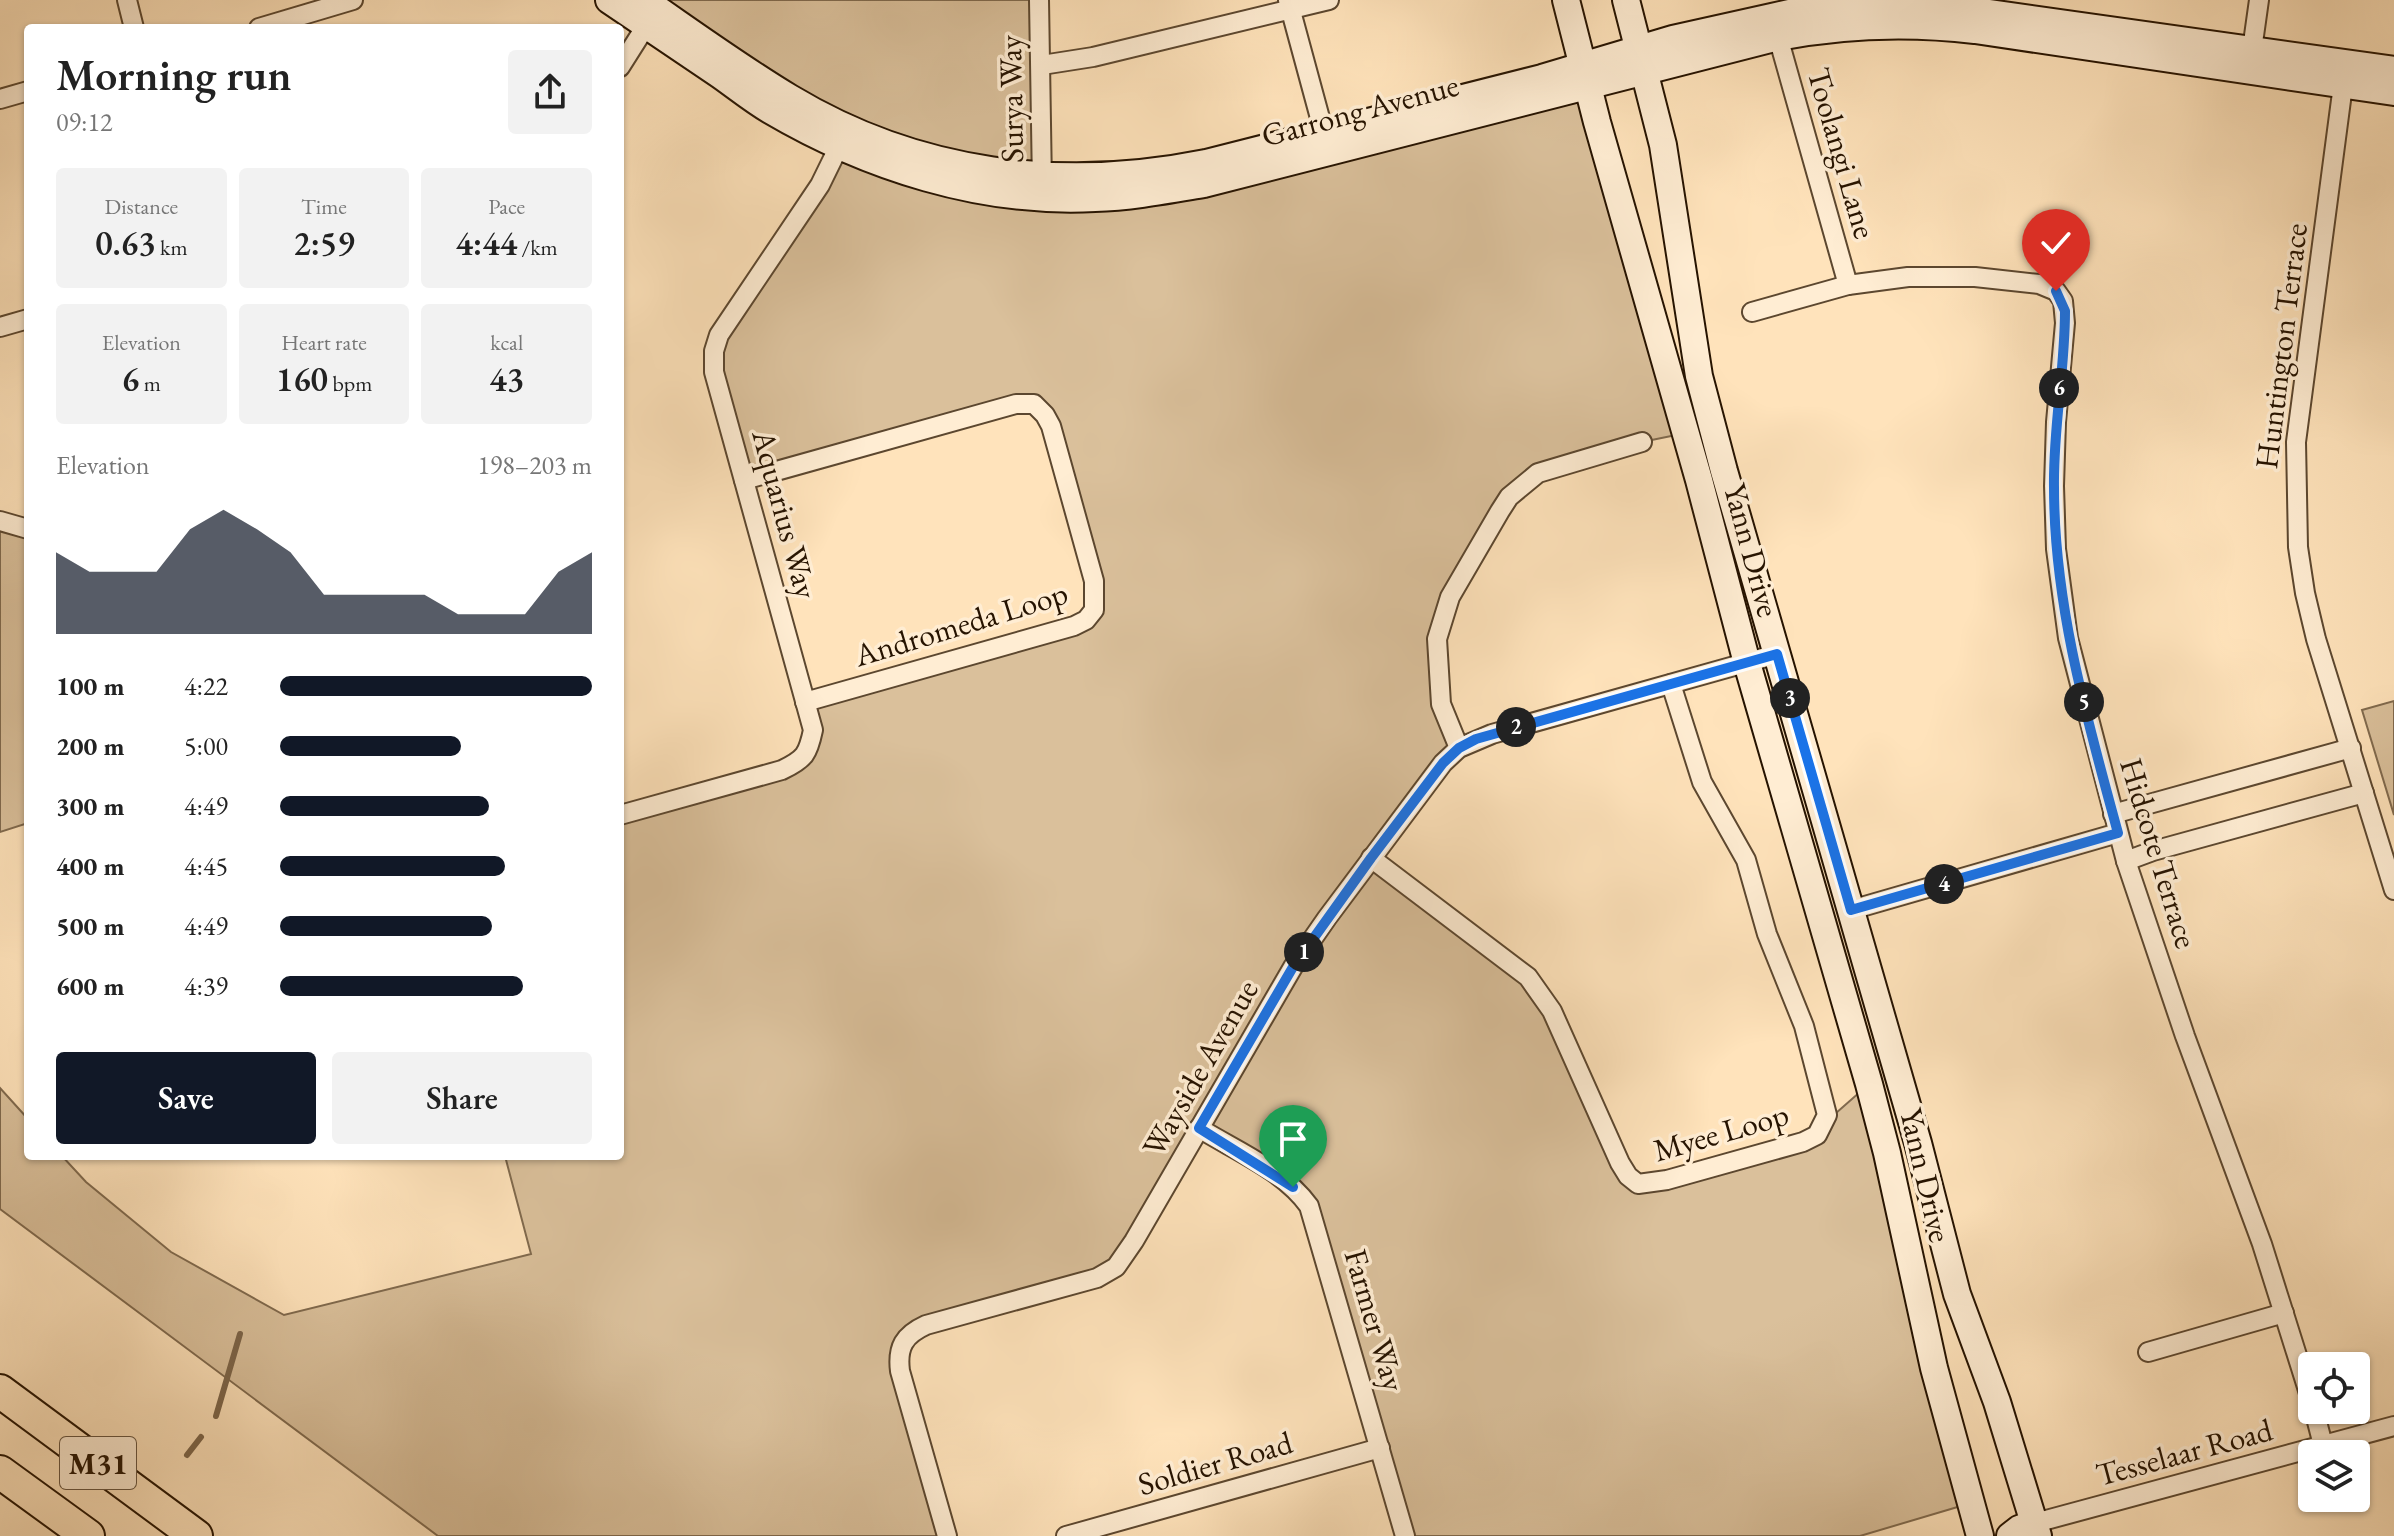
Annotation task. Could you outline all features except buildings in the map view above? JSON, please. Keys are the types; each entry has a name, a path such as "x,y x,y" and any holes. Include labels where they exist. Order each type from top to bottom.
{"highway":[{"name":"M31","path":"0,1391 196,1536"},
{"name":"M31","path":"0,1472 88,1536"}],"street":[{"path":"127,0 133,24"},
{"path":"272,24 353,0"},
{"name":"Garrong Avenue","path":"609,0 649,11 792,100 844,137 1042,187 1086,178 1166,171 1327,143 1641,62 1673,39 1807,9 1867,3 1925,4 2250,60"},
{"name":"Surya Way","path":"1039,0 1042,187"},
{"path":"1042,65 1093,57 1290,5 1329,0"},
{"name":"Yann Drive","path":"1566,0 1747,663 1869,1084 1934,1368 1980,1536"},
{"name":"Yann Drive","path":"1626,0 1665,158 1699,376 1918,1143 1957,1294 1997,1402 2037,1530"},
{"path":"2259,0 2250,60 2345,74 2394,92"},
{"path":"1290,5 1327,143"},
{"path":"624,59 649,11"},
{"name":"Garrong Avenue","path":"1773,18 1854,25 1931,25 2167,59 2250,60"},
{"name":"Toolangi Lane","path":"1773,18 1848,285"},
{"path":"2345,74 2394,70"},
{"name":"Huntington Terrace","path":"2345,74 2300,398 2295,492 2298,547 2316,639 2392,877"},
{"path":"0,99 24,92"},
{"name":"Aquarius Way","path":"624,814 782,770 799,762 809,750 813,730 714,372 714,351 719,335 820,185 844,137"},
{"name":"Hidcote Terrace","path":"1848,285 1908,277 1975,277 2049,286 2063,301 2065,323 2054,486 2056,549 2068,638 2126,861 2185,1036 2240,1182 2298,1358"},
{"path":"1752,312 1848,285"},
{"path":"0,327 24,320"},
{"name":"Andromeda Loop","path":"744,480 1016,404 1034,404 1051,426 1071,496 1096,596 1094,610 1086,620 805,702"},
{"path":"1459,748 1441,704 1437,639 1450,597 1500,511 1509,497 1538,473 1642,442"},
{"path":"0,521 24,528"},
{"name":"Wayside Avenue","path":"947,1536 900,1371 898,1358 905,1337 926,1325 1110,1272 1123,1259 1293,967 1443,763 1459,748 1492,734 1777,654"},
{"name":"Myee Loop","path":"1371,858 1521,972 1539,990 1552,1011 1620,1163 1638,1184 1667,1180 1803,1142 1817,1135 1827,1115 1804,1026 1767,934 1746,860 1695,766 1671,684"},
{"path":"2113,814 2351,748"},
{"path":"2126,861 2364,793"},
{"path":"1851,910 2118,833"},
{"name":"Farmer Way","path":"1199,1128 1278,1176 1293,1187 1309,1206 1405,1536"},
{"path":"2148,1352 2284,1313"},
{"name":"Tesselaar Road","path":"2342,1440 2394,1426"},
{"name":"Soldier Road","path":"1066,1536 1380,1448"},
{"name":"Tesselaar Road","path":"2037,1530 2298,1452"},
{"path":"2010,1536 2019,1529 2037,1530"}],"shaded area":[{"path":"644,0 1039,0 1043,176 888,144"},
{"path":"1589,86 1686,433 1642,442 1523,484 1437,639 1459,748 1371,858 1528,977 1638,1184 1803,1142 1869,1084 1971,1503 1860,1536 1405,1536 1309,1206 1199,1128 1116,1267 926,1325 900,1347 947,1536 438,1536 0,1209 0,1088 24,1115 24,1160 66,1160 86,1182 171,1252 284,1315 531,1254 506,1160 624,1160 624,814 782,770 809,750 805,702 1094,610 1051,426 1034,404 744,480 714,351 839,146 974,189"},
{"path":"0,521 24,528 24,824 0,832"},
{"path":"2394,701 2394,815 2362,710"}],"waterway":[{"path":"216,1416 240,1334"},
{"path":"187,1455 201,1437"}],"route":[{"path":"1293,1187 1199,1128 1293,967 1327,918 1443,763 1459,748 1476,739 1777,654 1851,910 2118,833 2068,638 2061,593 2054,486 2065,311 2056,291"}]}
